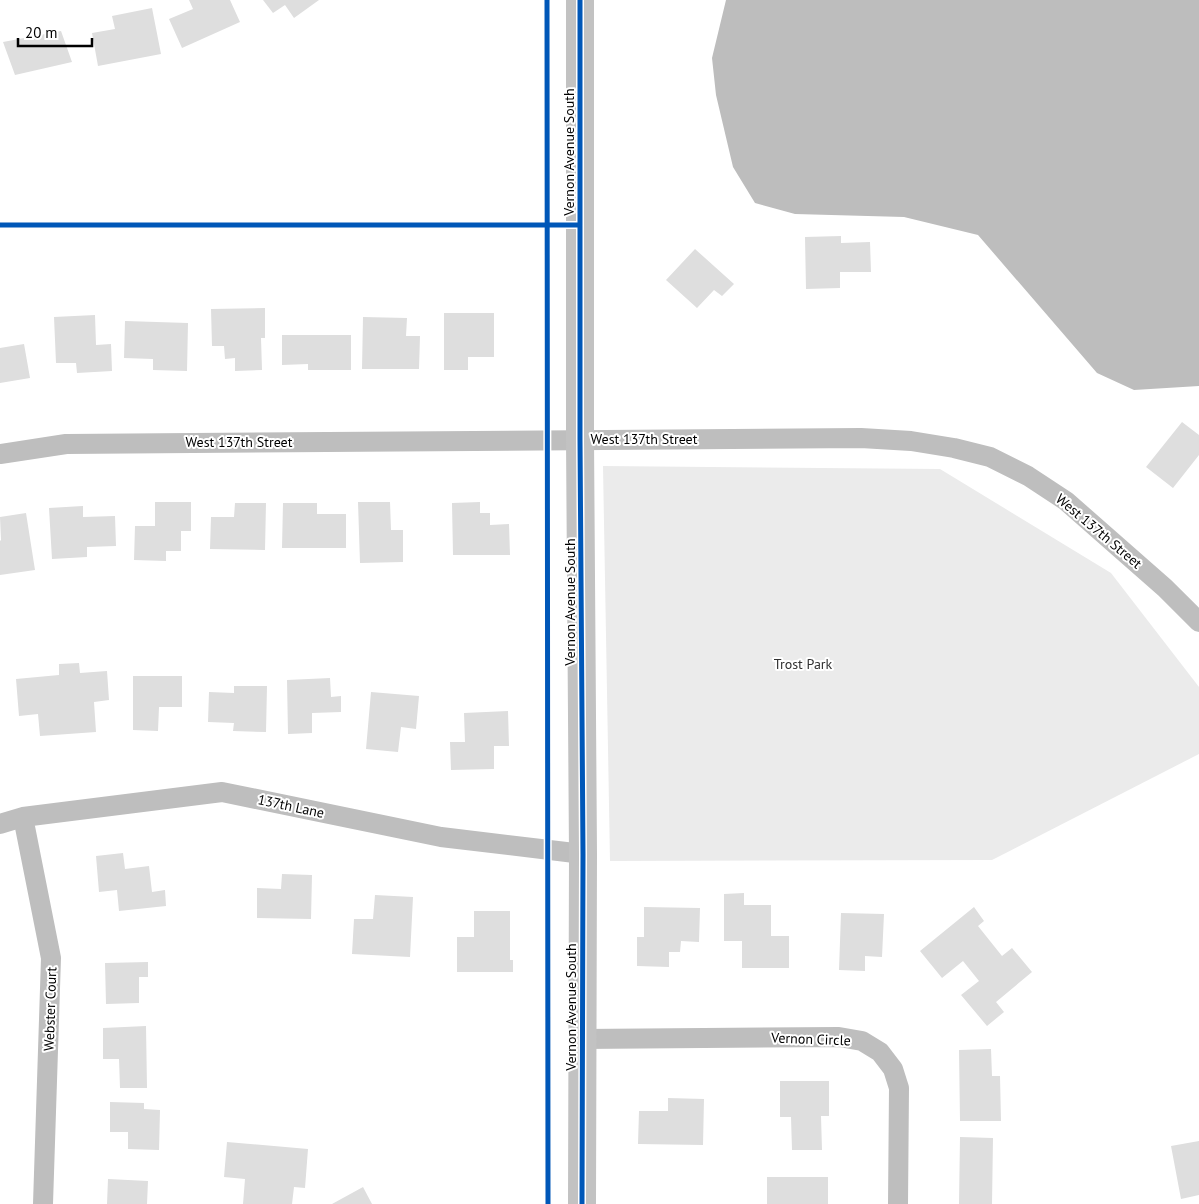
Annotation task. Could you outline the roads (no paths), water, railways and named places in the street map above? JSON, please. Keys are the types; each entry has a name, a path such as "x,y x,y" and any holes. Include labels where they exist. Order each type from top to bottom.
{"street":[{"name":"Vernon Avenue South","path":"580,0 580,440 583,854 582,1204"},
{"name":"West 137th Street","path":"0,454 66,444 861,438 911,441 954,448 990,457 1028,476 1066,501 1165,588 1199,622"},
{"name":"137th Lane","path":"0,824 23,817 222,792 441,837 583,854"},
{"name":"Webster Court","path":"23,817 51,958 43,1204"},
{"name":"Vernon Circle","path":"582,1039 839,1036 862,1041 880,1052 893,1069 899,1088 898,1204"}],"park label":[{"name":"Trost Park","path":"803,664"}]}
